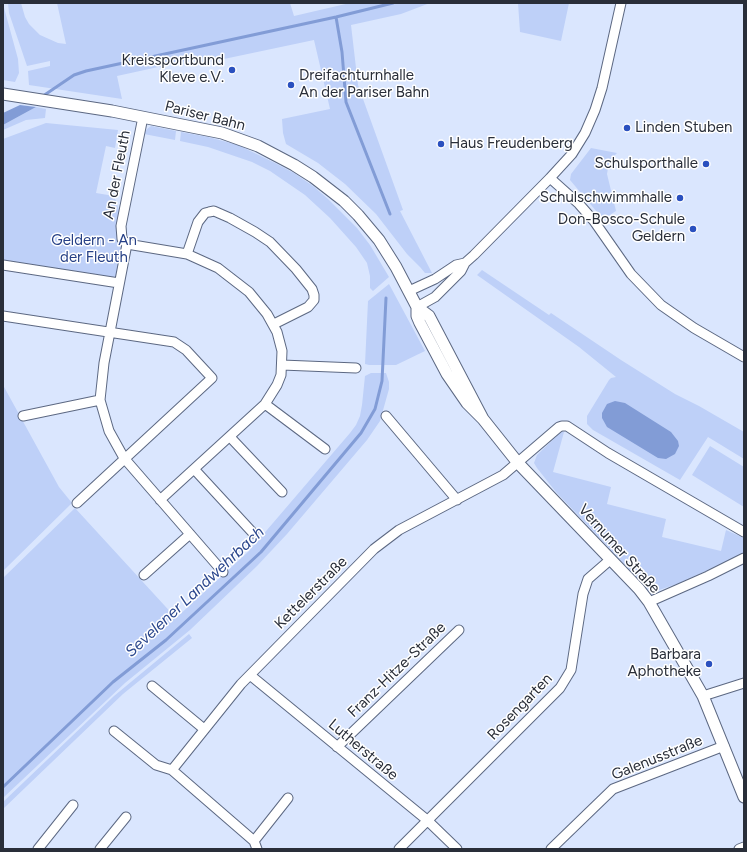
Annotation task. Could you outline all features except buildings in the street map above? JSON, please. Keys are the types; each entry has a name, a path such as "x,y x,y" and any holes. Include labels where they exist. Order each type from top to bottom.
{"street":[{"path":"417,307 435,297 461,271 465,263 491,240 566,161 578,145 593,116 602,88 621,3"},
{"name":"Pariser Bahn","path":"3,94 143,117 222,133 241,139 275,154 313,176 344,201 369,227 386,251 409,291"},
{"name":"An der Fleuth","path":"127,244 122,239 121,226 143,117"},
{"path":"550,178 575,200 594,221 631,274 661,305 694,328 744,357"},
{"path":"187,254 198,222 205,213 214,211 230,218 270,242 296,268 314,295 314,300 308,307 274,324"},
{"path":"160,500 265,404 277,385 281,375 282,365 280,341 274,324 258,302 238,283 218,268 187,254 127,244 104,363 100,400 109,431 124,458 160,500 224,572"},
{"path":"409,291 435,279 456,266 465,263"},
{"path":"3,266 119,283"},
{"name":"Vernumer Straße","path":"409,291 417,307 417,316 420,323 447,374 467,403 483,418 518,463 639,589 649,602 703,696 744,797"},
{"path":"3,316 110,331 174,342 186,350 212,378 77,503"},
{"path":"282,365 356,368"},
{"path":"23,416 100,400"},
{"path":"265,404 325,449"},
{"path":"386,416 457,500"},
{"path":"518,463 558,427 567,426 608,453 744,532"},
{"path":"230,437 282,492"},
{"name":"Kettelerstraße","path":"172,770 204,729 250,675 374,549 399,530 503,476 518,463"},
{"path":"194,469 253,532"},
{"path":"144,575 190,534"},
{"path":"649,602 708,576 744,558"},
{"name":"Rosengarten","path":"399,849 560,688 571,670 583,594 588,579 611,560"},
{"name":"Franz-Hitze-Straße","path":"337,748 459,630"},
{"name":"Lutherstraße","path":"250,675 337,748 427,820 457,849"},
{"path":"703,696 744,683"},
{"path":"152,686 204,729"},
{"path":"114,731 156,765 172,770 255,845 288,798"},
{"name":"Galenusstraße","path":"551,849 613,789 724,746"},
{"path":"38,849 73,805"},
{"path":"100,849 126,817"},
{"path":"739,849 744,847"}],"green space":[{"path":"8,3 21,3 25,17 29,24 40,35 58,43 66,44 57,3 290,3 294,16 350,3 430,3 401,14 351,25 358,85 403,210 400,211 432,273 425,273 407,254 376,214 345,184 318,163 286,144 283,133 282,119 330,109 314,40 205,63 204,57 117,76 122,99 29,85 28,71 50,66 50,61 27,66 9,13"},
{"path":"518,3 569,3 561,41 520,32"},
{"path":"3,4 18,59 19,73 15,82 3,80"},
{"path":"36,107 46,109 45,118 26,120 3,130 3,125"},
{"name":"Geldern - An der Fleuth","path":"46,123 118,130 115,148 106,146 96,193 114,196 119,210 124,211 121,226 127,244 119,283 3,262 3,139"},
{"path":"151,126 176,131 175,140 144,134"},
{"path":"181,132 238,145 294,173 313,186 357,228 370,245 389,277 373,291 370,288 370,276 367,263 356,247 330,218 305,195 270,171 252,162 208,147 180,141"},
{"path":"591,148 617,153 611,159 607,174 616,211 605,218 602,218 570,180 571,174"},
{"path":"482,270 549,315 551,313 675,394 744,432 744,459 708,437 680,480 593,430 587,424 587,416 609,380 616,377 579,347 477,275"},
{"path":"389,284 425,351 396,365 365,364 368,301"},
{"path":"371,373 386,373 389,382 389,389 380,421 367,440 287,534 257,566 190,630 125,683 3,798 3,578 75,508 176,618 249,551 350,433 360,416 365,376"},
{"path":"3,385 59,487 72,503 3,571"},
{"path":"561,432 564,432 553,472 611,487 607,504 666,519 662,537 721,551 726,530 744,538 744,553 680,583 659,590 647,588 556,492 534,463 537,455"},
{"path":"710,446 744,467 744,507 692,475"},
{"path":"189,634 192,638 123,694 3,809 3,802 114,696"}],"shaded area":[{"path":"20,105 36,107 3,125 3,113"},
{"path":"615,401 625,403 671,432 678,441 679,446 675,454 666,459 658,458 607,427 602,418 602,413 607,404"}],"waterway":[{"path":"43,96 74,75 86,71 336,17 393,3"},
{"name":"Sevelener Landwehrbach","path":"336,17 342,52 346,102 390,214"},
{"name":"Sevelener Landwehrbach","path":"3,787 113,682 166,640 261,552 361,433 375,409 382,381 386,298"}],"place":[{"name":"Kreissportbund Kleve e.V.","path":"232,70"},
{"name":"Dreifachturnhalle An der Pariser Bahn","path":"291,85"},
{"name":"Linden Stuben","path":"627,128"},
{"name":"Haus Freudenberg","path":"441,144"},
{"name":"Schulsporthalle","path":"706,164"},
{"name":"Schulschwimmhalle","path":"680,198"},
{"name":"Don-Bosco-Schule Geldern","path":"693,229"},
{"name":"Barbara Aphotheke","path":"709,664"}]}
